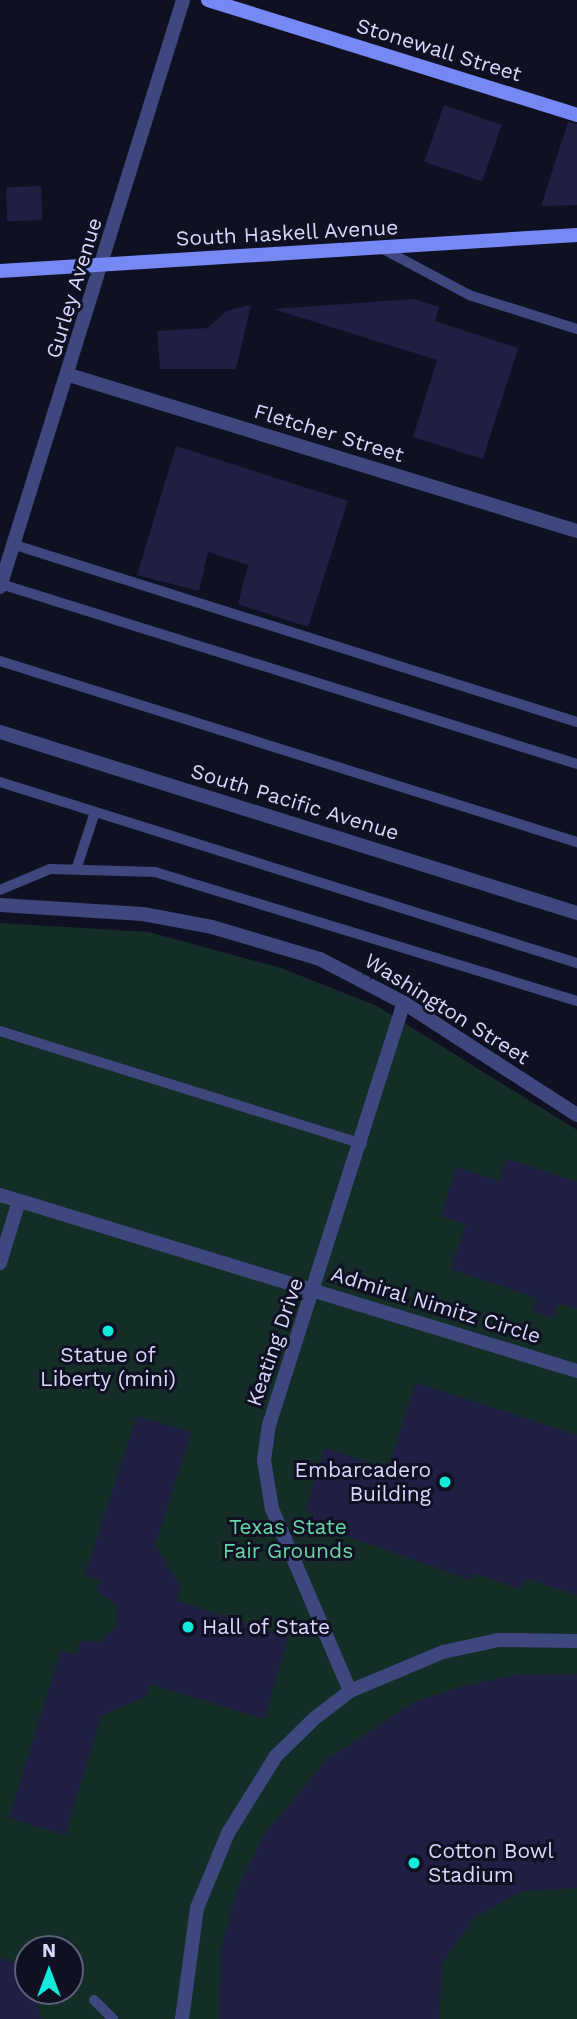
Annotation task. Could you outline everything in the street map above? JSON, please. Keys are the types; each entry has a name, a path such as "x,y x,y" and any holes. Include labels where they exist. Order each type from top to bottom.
{"main road":[{"name":"Stonewall Street","path":"208,0 577,115"},
{"name":"South Haskell Avenue","path":"0,271 577,235"}],"street":[{"name":"Gurley Avenue","path":"0,585 69,375 183,0"},
{"name":"Fletcher Street","path":"69,375 577,531"},
{"name":"South Pacific Avenue","path":"0,732 577,913"},
{"name":"Washington Street","path":"0,905 143,914 212,927 320,959 404,1003 577,1115"},
{"name":"Keating Drive","path":"350,1691 272,1509 265,1471 269,1425 362,1144 404,1003"},
{"name":"Admiral Nimitz Circle","path":"0,1195 577,1371"},
{"path":"0,1262 19,1201"},
{"path":"182,2019 197,1908 228,1833 276,1756 350,1691 443,1652 498,1640 577,1641"}],"lane":[{"path":"383,249 469,295 577,329"},
{"path":"12,544 577,722"},
{"path":"0,585 577,764"},
{"path":"0,661 577,842"},
{"path":"0,782 577,962"},
{"path":"77,867 94,812"},
{"path":"0,890 29,875 77,867 155,872 201,882 577,1001"},
{"path":"0,1031 362,1144"},
{"path":"94,2000 113,2019"}],"green space":[{"name":"Texas State Fair Grounds","path":"0,923 149,932 281,968 377,1006 577,1130 577,2019 0,2019"}],"building":[{"path":"444,105 502,125 482,182 424,162"},
{"path":"568,122 577,124 577,205 541,206"},
{"path":"41,186 42,220 7,221 6,187"},
{"path":"414,299 439,307 435,321 518,348 483,459 413,437 437,360 273,309"},
{"path":"251,305 236,369 160,369 157,331 208,328 226,311"},
{"path":"176,446 348,501 308,627 238,604 248,565 208,552 199,591 137,575"},
{"path":"507,1159 577,1182 577,1309 558,1303 553,1318 533,1311 537,1298 451,1269 466,1224 441,1216 456,1167 499,1181"},
{"name":"Embarcadero Building","path":"416,1383 577,1435 577,1595 525,1578 521,1589 473,1573 471,1580 310,1523 313,1514 305,1511 325,1448 388,1469"},
{"name":"Hall of State","path":"137,1416 191,1432 155,1545 180,1586 177,1601 288,1637 264,1719 150,1684 146,1696 101,1716 65,1835 9,1818 61,1651 76,1655 80,1641 100,1642 117,1627 116,1604 97,1591 100,1580 85,1575"},
{"name":"Cotton Bowl Stadium","path":"577,1674 577,1888 522,1891 475,1917 442,1963 439,2019 219,2019 221,1951 237,1890 264,1835 327,1760 413,1703 460,1687 514,1675"},
{"path":"0,1958 14,1962 14,2005 37,2005 41,2019 0,2019"}],"place":[{"name":"Statue of Liberty (mini)","path":"108,1331"},
{"name":"Embarcadero Building","path":"445,1482"},
{"name":"Hall of State","path":"188,1627"},
{"name":"Cotton Bowl Stadium","path":"414,1863"}]}
